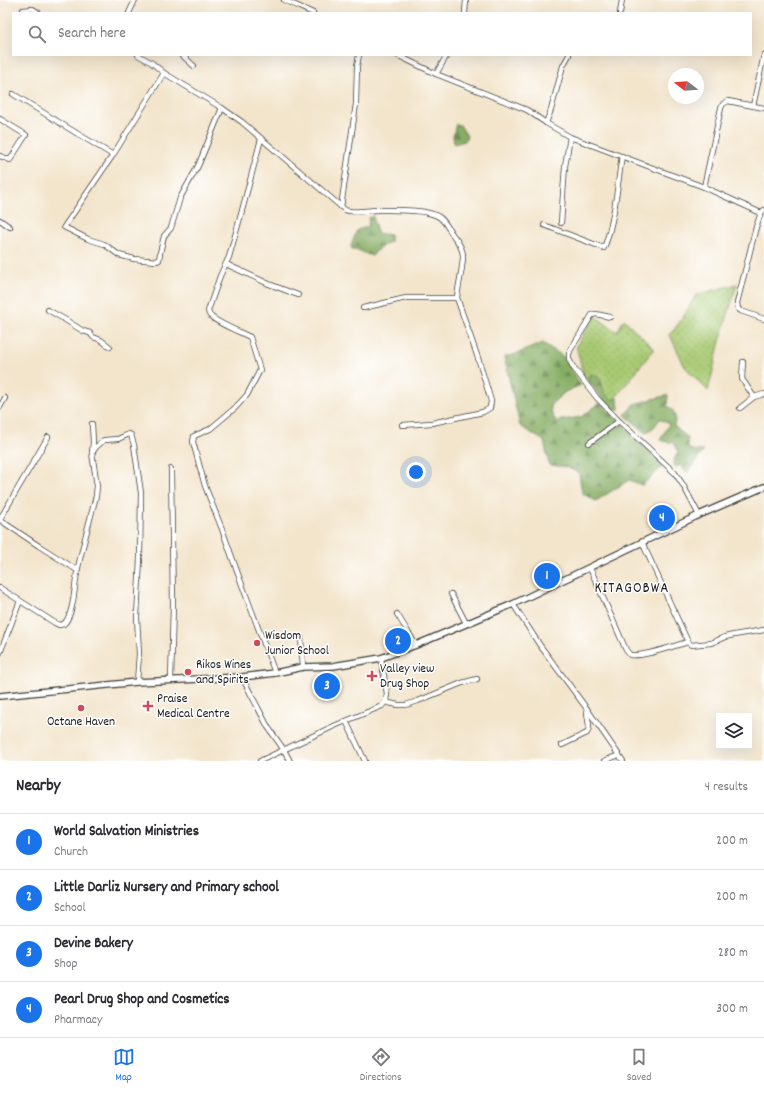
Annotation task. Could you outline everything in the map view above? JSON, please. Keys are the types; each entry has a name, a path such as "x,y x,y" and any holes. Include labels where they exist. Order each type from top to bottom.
{"street":[{"path":"128,0 134,1 131,12"},
{"path":"284,0 311,12"},
{"path":"465,12 466,0"},
{"path":"620,12 622,0"},
{"path":"23,10 33,10 36,12"},
{"path":"753,106 764,55"},
{"path":"140,56 242,122 341,207 348,211 382,210 431,213 439,217 444,222 458,241 463,254 457,298 479,361 491,401 490,408 483,412 432,423 402,425"},
{"path":"183,56 194,66"},
{"path":"341,207 356,104 357,66 359,56"},
{"path":"399,56 436,74 527,110 570,137 704,187 763,211 756,227 737,303 738,309 741,311 764,319"},
{"path":"436,74 446,56"},
{"path":"546,123 552,110 563,66 568,56"},
{"path":"164,73 113,154 64,227 88,239 104,244 119,255 134,259 159,260 164,236 171,228 180,198 198,166 222,108"},
{"path":"13,94 113,154"},
{"path":"704,187 723,104 728,101 764,108"},
{"path":"0,119 26,135 10,160 0,156"},
{"path":"561,223 565,166 570,137"},
{"path":"262,139 229,257 208,308 208,312 212,318 250,337 260,370 247,395 241,402 210,429 194,436 193,442 205,486 274,673"},
{"path":"544,226 604,248 612,218 622,156"},
{"path":"0,220 10,227"},
{"path":"226,264 269,284 298,295"},
{"path":"363,308 406,298 457,298"},
{"path":"48,310 83,331 90,333 93,337 101,340 110,347"},
{"path":"610,317 596,314 592,315 571,349 569,359 573,367 619,421 675,473 683,484 699,515"},
{"path":"743,362 742,379 754,397"},
{"path":"740,408 754,397 764,394"},
{"path":"0,407 5,398"},
{"path":"589,443 619,421"},
{"path":"0,588 55,623 64,624 68,619 77,570 98,486 92,453 92,424"},
{"path":"92,453 104,440 118,439 129,434 131,435 134,445 141,493 137,616 139,654 137,682"},
{"path":"48,438 0,520 77,570"},
{"path":"171,468 173,604 171,681"},
{"path":"0,696 137,682 242,677 303,668 333,666 381,658 416,645 513,604 699,515 764,487"},
{"path":"642,542 691,646 711,643 734,635 764,630"},
{"path":"590,568 626,650 630,655 638,655 688,642"},
{"path":"451,594 466,623"},
{"path":"0,653 20,601"},
{"path":"513,604 539,644 623,761"},
{"path":"397,614 416,645"},
{"path":"301,638 303,668"},
{"path":"260,761 382,706 387,697 381,658"},
{"path":"242,677 268,727 290,761"},
{"path":"385,702 406,705 462,683 477,679"},
{"path":"562,745 589,732 590,727 587,717 587,709"},
{"path":"346,721 365,761"},
{"path":"604,761 619,755"}],"green space":[{"path":"456,124 460,125 467,136 465,141 454,144 453,136"},
{"path":"373,216 377,233 391,235 390,242 379,248 372,256 352,249 351,246 357,230 368,227 369,218"},
{"path":"737,284 720,341 708,391 685,367 670,335 684,316 696,295"},
{"path":"595,316 617,332 624,319 654,349 609,406 584,376 576,346"},
{"path":"543,343 564,357 581,385 565,392 551,404 551,412 556,421 581,417 600,403 660,460 662,467 642,485 629,480 596,501 582,493 579,473 567,467 549,465 544,441 520,426 504,357"},
{"path":"591,374 597,376 601,381 604,392 612,400 618,398 619,410 611,410 587,378"},
{"path":"668,395 667,406 675,414 674,426 688,438 687,444 690,450 704,451 687,473 680,465 676,467 673,463 678,451 673,442 660,440 669,424 660,419 654,427 646,433 625,415 634,404"}],"place":[{"name":"Pearl Drug Shop and Cosmetics","path":"662,518"},
{"name":"World Salvation Ministries","path":"547,576"},
{"name":"Little Darliz Nursery and Primary school","path":"398,641"},
{"name":"Wisdom Junior School","path":"257,643"},
{"name":"Rikos Wines and Spirits","path":"188,672"},
{"name":"Valley view Drug Shop","path":"372,676"},
{"name":"Devine Bakery","path":"327,686"},
{"name":"Praise Medical Centre","path":"148,706"},
{"name":"Octane Haven","path":"81,708"}],"district":[{"name":"KITAGOBWA","path":"632,589"}]}
